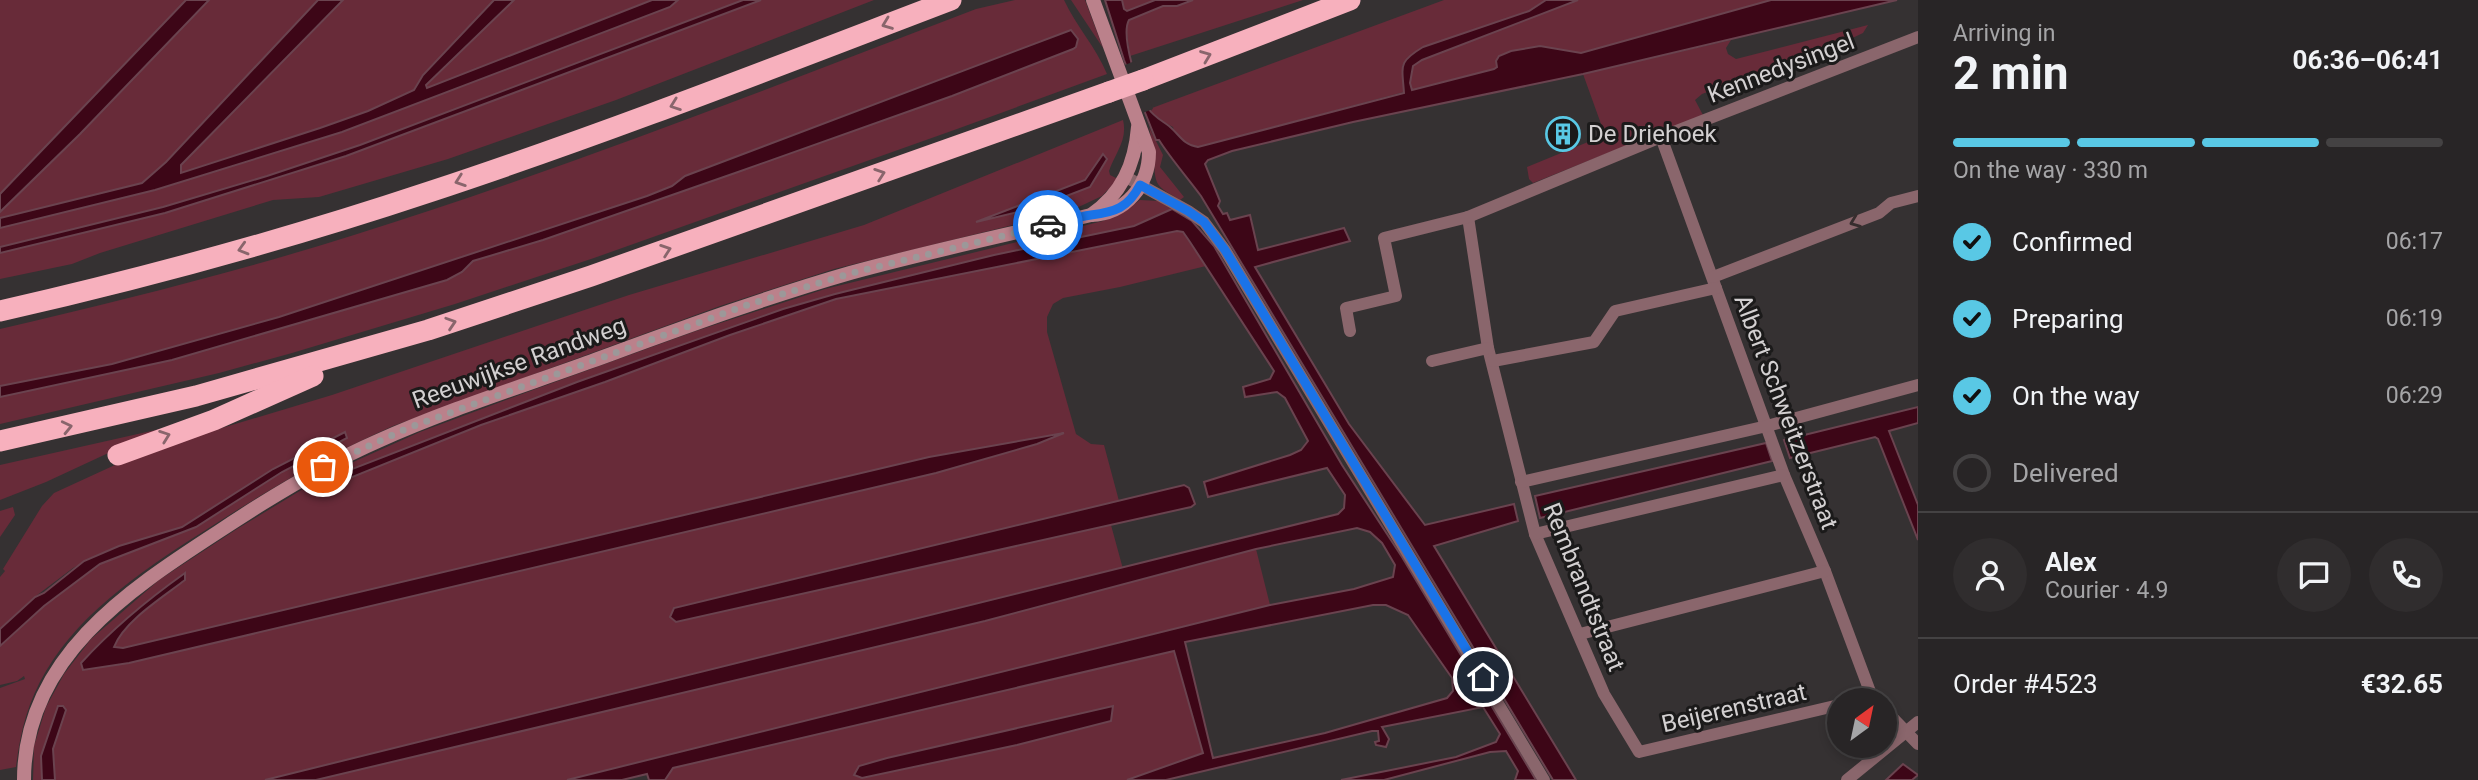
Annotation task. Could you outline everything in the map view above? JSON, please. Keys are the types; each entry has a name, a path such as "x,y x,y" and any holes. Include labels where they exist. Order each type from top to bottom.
{"highway":[{"path":"0,311 206,260 417,196 627,122 951,0"},
{"path":"0,441 196,396 385,344 541,294 1143,80 1350,0"},
{"path":"118,454 214,420 385,344"}],"main road":[{"name":"Reeuwijkse Randweg","path":"24,780 29,734 38,706 50,680 82,637 154,575 274,495 323,467 408,428 776,295 852,273 1117,210 1130,199 1147,171 1148,148 1093,0"},
{"name":"Reeuwijkse Randweg","path":"1091,215 1105,204 1126,177 1135,154 1138,124"}],"street":[{"name":"Kennedysingel","path":"1350,331 1346,308 1396,296 1384,238 1468,217 1661,137 1918,37"},
{"name":"Albert Schweitzerstraat","path":"1661,137 1784,475 1825,571 1864,688"},
{"path":"1126,177 1204,222 1225,250 1544,780"},
{"path":"1432,361 1594,342 1615,311 1715,282 1880,212 1891,204 1918,196"},
{"name":"Rembrandtstraat","path":"1468,217 1490,355 1535,534 1604,694 1639,752"},
{"path":"1521,482 1767,426 1918,385"},
{"path":"1535,534 1784,475"},
{"path":"1580,634 1825,571"},
{"name":"Beijerenstraat","path":"1639,752 1827,708"},
{"path":"1897,721 1918,744"},
{"path":"1847,780 1918,722"}],"shaded area":[{"path":"0,0 186,0 0,194"},
{"path":"186,0 209,0 80,134 0,212 0,194"},
{"path":"209,0 318,0 166,162 142,183 0,218 0,212 80,134"},
{"path":"318,0 343,0 181,165 181,173 368,111 414,90 423,75 494,0 514,0 426,85 427,88 652,0 678,0 670,7 342,132 155,190 0,228 0,218 142,183 166,162"},
{"path":"343,0 494,0 423,75 414,90 368,111 181,173 180,165"},
{"path":"514,0 652,0 427,88 426,85"},
{"path":"678,0 743,0 360,145 267,176 163,207 0,247 0,228 155,190 342,132 670,7"},
{"path":"743,0 761,0 346,156 165,213 0,253 0,247 163,207 360,145"},
{"path":"761,0 874,0 616,100 448,159 319,197 273,200 72,264 0,279 0,253 165,213 346,156"},
{"path":"1015,0 1064,0 1107,74 594,258 455,304 219,373 0,424 0,397 172,360 447,280 462,272 473,261 543,240 952,96 1073,49 1078,39 1071,31 685,176 672,186 647,196 279,317 112,364 0,386 0,329 222,274 433,210 666,127 976,9"},
{"path":"1071,0 1085,0 1103,48"},
{"path":"1105,0 1122,0 1127,11 1155,0 1193,0 1177,6 1163,6 1129,20 1127,38 1136,77 1148,108 1185,142 1198,147 1404,93 1403,65 1415,52 1529,11 1546,0 1578,0 1422,60 1413,66 1410,83 1412,90 1494,69 1499,56 1511,51 1540,46 1581,53 1771,0 1897,0 1583,74 1353,122 1232,151 1208,160 1205,164 1223,214 1227,213 1230,220 1250,215 1258,250 1344,228 1350,241 1255,267 1349,424 1425,525 1514,504 1518,521 1434,546 1576,780 1553,780 1201,196 1159,140 1156,140 1124,60"},
{"path":"1122,0 1155,0 1127,11"},
{"path":"1193,0 1303,0 1130,56 1126,26 1129,20 1163,6 1177,6"},
{"path":"1444,0 1546,0 1529,11 1423,47 1402,66 1404,92 1198,147 1176,137 1173,127 1156,118 1151,112 1152,108"},
{"path":"1578,0 1771,0 1581,53 1540,46 1511,51 1496,69 1412,90 1410,83 1413,65 1422,60"},
{"path":"1868,25 1863,33 1842,43 1702,94 1695,100 1703,115 1533,183 1529,179 1527,167 1605,135 1583,74 1731,40 1726,48 1728,54 1736,59"},
{"path":"1071,30 1078,39 1073,49 952,96 738,172 543,240 473,261 462,272 447,280 172,360 0,397 0,386 112,364 279,317 647,196 672,186 685,176"},
{"path":"1123,120 1124,134 1109,171 1110,175 1118,179 1102,196 1070,211 834,269 720,306 393,426 278,485 143,572 99,607 79,627 61,648 34,694 16,767 0,770 0,688 25,679 24,676 17,681 0,685 0,646 44,606 100,564 196,527 282,472 347,437 317,445 273,469 182,527 97,555 73,568 32,599 0,629 0,577 5,571 3,569 42,506 54,493 162,446 332,395 629,295 864,225"},
{"path":"1149,127 1163,155 1160,167 1184,197 1180,200 1162,188 1157,181"},
{"path":"1103,154 1107,159 1090,187 1035,208 976,222 1085,180"},
{"path":"1140,200 1158,201 1172,209 1134,226 994,255 783,309 577,382 352,469 345,475 350,478 481,425 836,299 1177,231 1183,232 1206,266 1063,298 1053,304 1047,317 1047,332 1076,434 1091,444 1104,445 1119,501 674,608 670,616 677,622 1111,525 1123,569 265,780 55,780 53,749 65,710 41,755 42,780 33,780 34,746 46,707 64,674 91,639 159,580 331,472 420,432 696,331 825,289 1103,221 1125,211","holes":["1060,434 1037,444 936,473 129,663 82,663 185,574 185,580 127,627 114,647 122,648 929,457"]},
{"path":"1172,209 1192,221 1214,246 1342,465 1402,557 1536,780 1515,780 1518,771 1506,751 1490,752 1384,780 1341,780 1456,757 1496,742 1500,734 1483,707 1382,727 1389,739 1386,747 1376,745 1375,742 1379,741 1378,731 1372,731 1166,780 1127,780 1203,753 1174,651 673,768 665,780 649,780 647,774 622,780 567,780 1270,605 1354,589 1393,577 1395,565 1382,543 1370,532 1357,528 1256,549 985,621 316,780 265,780 1338,514 1344,508 1345,495 1327,468 1208,497 1204,482 1290,455 1301,450 1308,441 1285,398 1277,392 1245,397 1243,387 1270,379 1274,371 1190,242 1183,232 1177,231 836,299 481,425 350,478 345,477 352,469 577,382 783,309 994,255 1134,226","holes":["1373,605 1386,605 1408,615 1452,678 1453,691 1447,698 1325,733 1213,758 1185,642"]},
{"path":"1918,407 1918,423 1889,431 1918,505 1918,540 1878,439 1875,437 1790,458 1784,440"},
{"path":"160,429 46,482 0,500 0,465"},
{"path":"345,432 347,438 282,472 196,527 100,564 44,606 0,646 0,629 35,597 44,593 84,561 119,546 182,527 273,469"},
{"path":"1064,433 1037,444 936,473 129,663 83,670 81,663 131,615 185,573 185,580 135,619 114,647 123,648 929,457"},
{"path":"1766,443 1772,461 1540,518 1535,496"},
{"path":"1184,485 1189,488 1195,504 1191,507 676,622 670,617 674,608"},
{"path":"13,507 15,515 0,537 0,511"},
{"path":"1256,549 1270,605 567,780 316,780 985,621"},
{"path":"1174,651 1203,754 1127,780 665,780 673,768","holes":["1112,706 1111,721 1017,745 862,778 859,766"]},
{"path":"58,706 63,706 66,710 53,749 55,780 42,780 41,756"},
{"path":"1113,706 1111,721 1017,745 862,778 854,775 859,766 887,758"},
{"path":"1903,764 1918,775 1912,780 1886,780"}],"pier":[{"path":"1135,61 1153,109 1140,114 1122,66"}],"way so far":[{"path":"323,467 408,428 750,304 852,273 1048,225"}],"place":[{"name":"De Driehoek","path":"1563,134"}],"route":[{"path":"1048,225 1091,215 1109,214 1127,202 1140,185 1204,222 1225,250 1483,677"}]}
